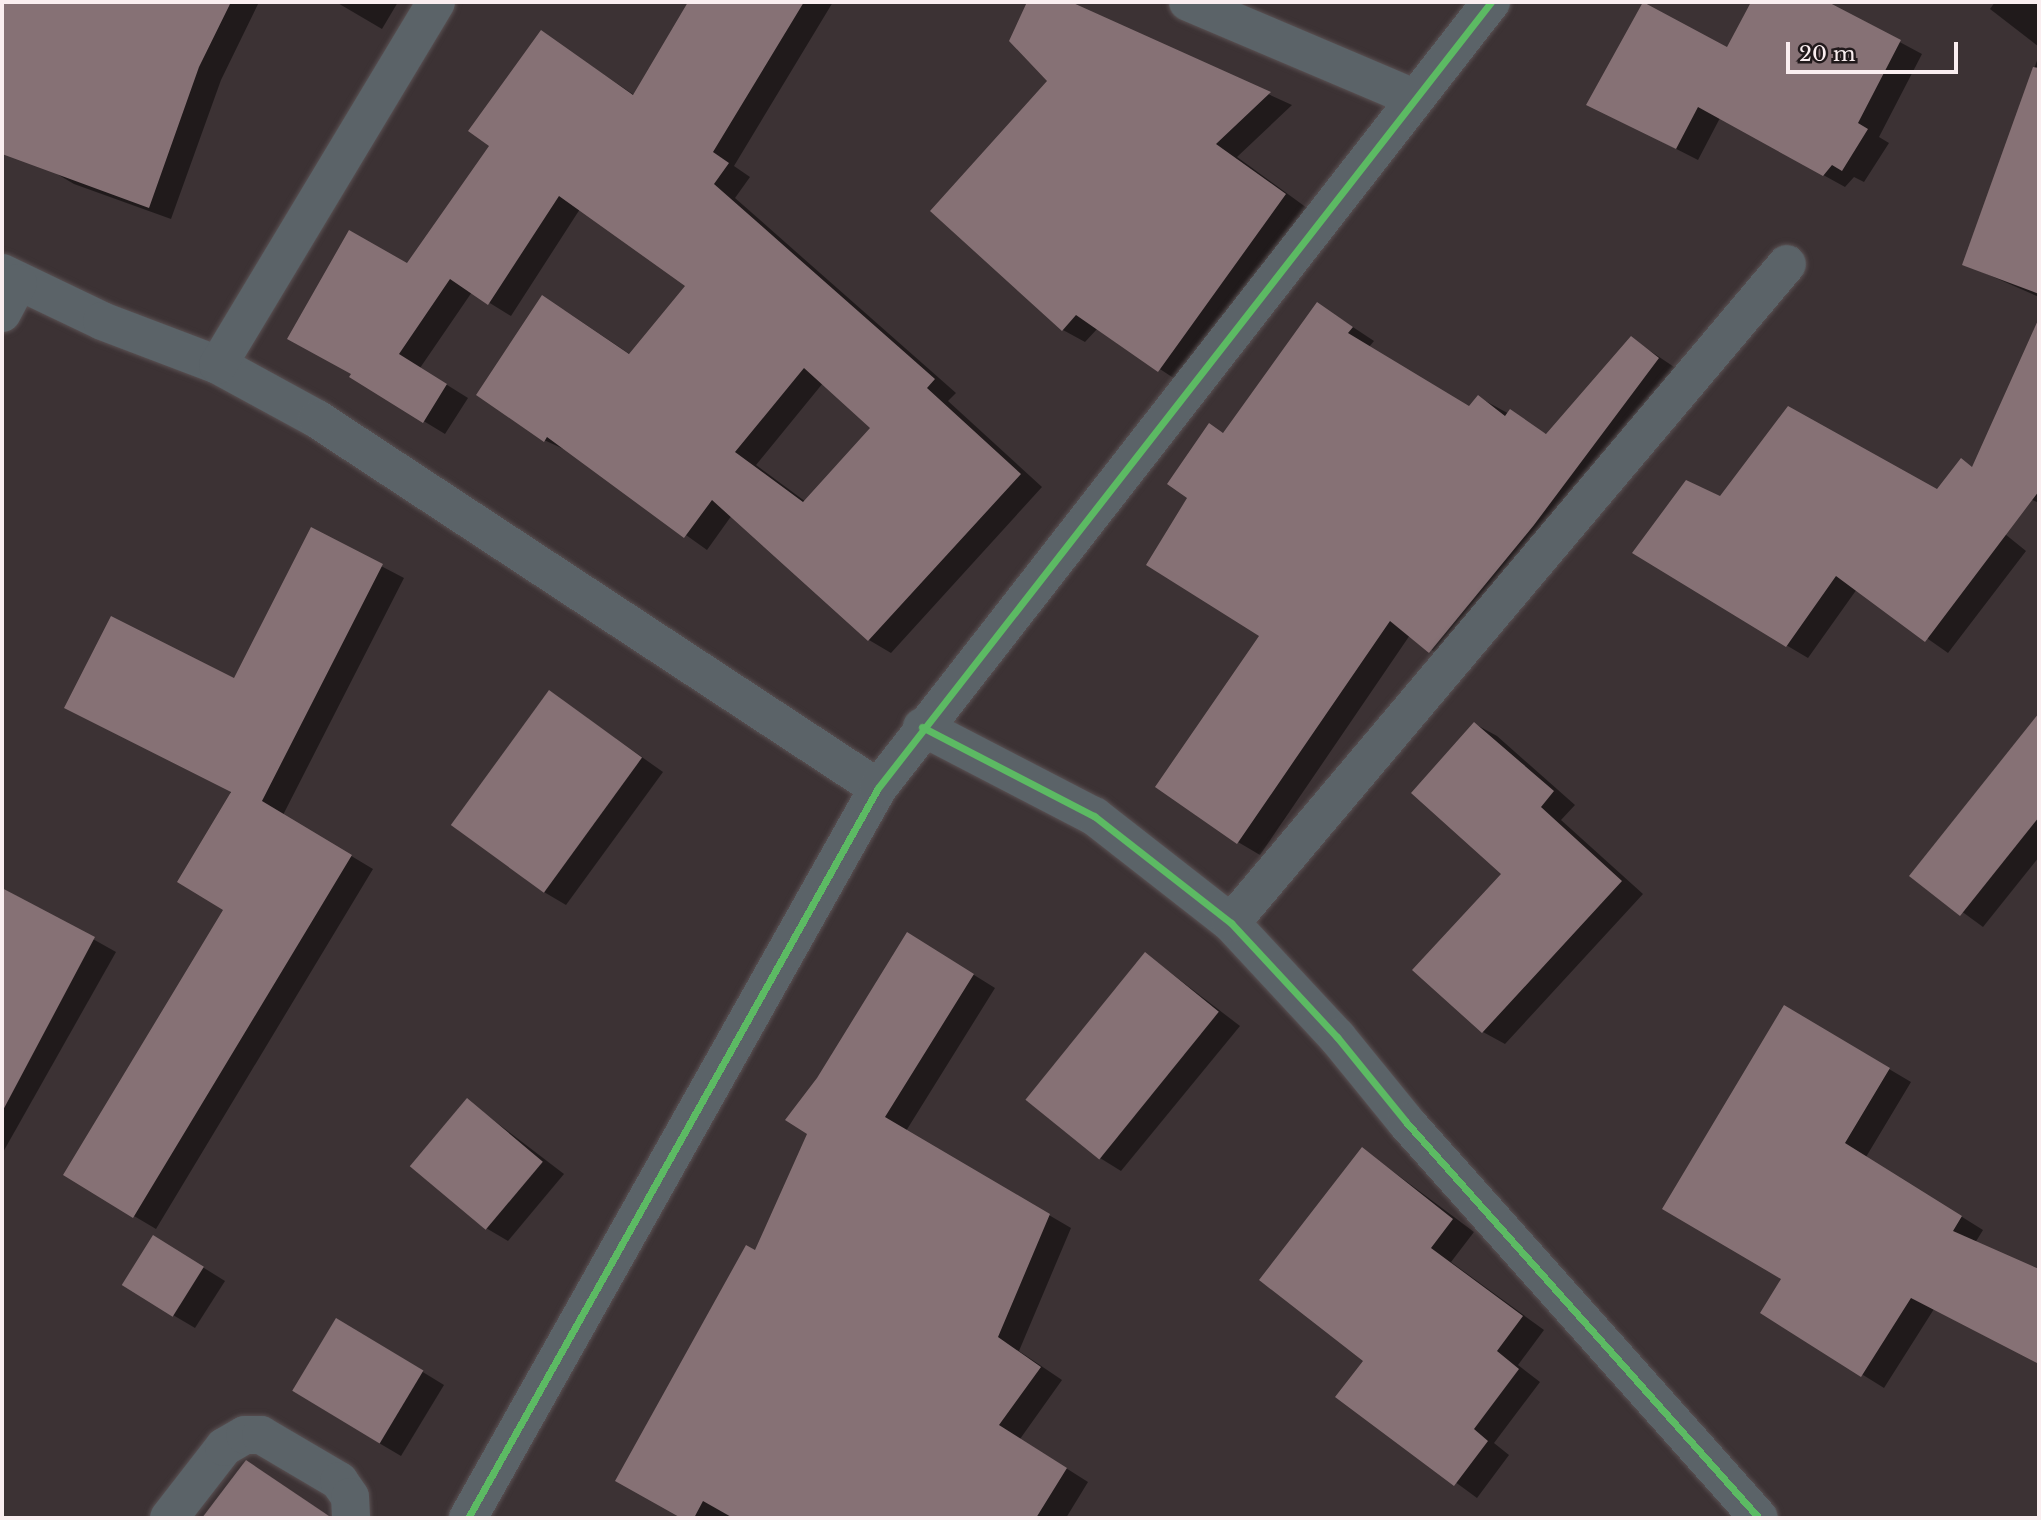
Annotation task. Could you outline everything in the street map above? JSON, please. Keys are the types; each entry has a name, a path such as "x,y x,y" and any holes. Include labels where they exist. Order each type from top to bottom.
{"street":[{"path":"218,365 436,2"},
{"path":"1188,2 1412,97"},
{"path":"468,1518 877,788 1412,97 1491,2"},
{"path":"1231,923 1787,264"},
{"path":"7,290 218,365 317,419 452,504 877,788"},
{"path":"922,727 1094,816 1231,923 1337,1037 1406,1122 1759,1518"},
{"path":"169,1518 224,1447 245,1435 261,1435 340,1481 350,1497 351,1518"}],"building":[{"path":"2,2 231,2 199,67 149,208 2,154"},
{"path":"688,2 804,2 713,152 729,163 714,184 935,379 927,388 1021,474 868,641 712,500 684,538 547,437 544,442 476,395 542,295 629,354 685,286 559,196 488,305 450,279 399,354 447,384 423,423 349,377 351,374 287,339 349,230 407,263 489,146 468,131 541,30 633,95","holes":["804,368 870,428 803,502 735,452"]},
{"path":"1027,2 1071,2 1271,92 1216,144 1286,194 1158,372 1076,315 1062,331 930,211 1047,81 1009,41"},
{"path":"1643,2 1727,47 1751,2 1828,2 1901,40 1858,123 1868,129 1842,171 1832,165 1823,176 1698,107 1676,149 1586,105"},
{"path":"2033,67 2039,68 2039,294 1962,265"},
{"path":"1317,302 1353,327 1348,333 1469,406 1478,395 1505,416 1510,409 1546,434 1631,336 1659,358 1534,525 1429,653 1390,621 1237,844 1155,787 1259,636 1146,565 1187,498 1167,484 1209,423 1223,433"},
{"path":"2039,318 2039,491 1925,642 1836,576 1786,647 1632,553 1686,480 1720,496 1788,406 1937,489 1961,458 1972,467"},
{"path":"311,527 383,564 262,801 352,855 133,1218 63,1175 223,910 177,882 231,792 64,708 111,616 234,678"},
{"path":"549,690 642,758 544,893 451,825"},
{"path":"2039,713 2039,817 1960,916 1909,876"},
{"path":"1474,722 1554,791 1541,807 1622,881 1482,1033 1412,970 1501,874 1411,793"},
{"path":"2,888 95,937 2,1112"},
{"path":"907,932 974,974 885,1117 1050,1214 998,1337 1041,1367 999,1425 1067,1468 1036,1518 733,1518 703,1501 694,1518 681,1518 615,1481 746,1245 755,1250 807,1134 785,1120 817,1078"},
{"path":"1145,952 1219,1012 1099,1159 1025,1100"},
{"path":"1784,1005 1890,1068 1845,1143 1962,1216 1953,1231 2039,1269 2039,1364 1911,1298 1861,1377 1760,1313 1781,1279 1662,1209"},
{"path":"467,1098 543,1162 486,1230 410,1166"},
{"path":"1362,1147 1453,1219 1431,1248 1523,1316 1497,1351 1519,1369 1474,1429 1488,1441 1454,1486 1335,1397 1363,1361 1259,1280"},
{"path":"153,1235 204,1267 173,1317 122,1285"},
{"path":"336,1318 423,1371 380,1443 292,1391"},
{"path":"246,1460 329,1516 329,1518 202,1518"}],"cycle path":[{"path":"468,1518 878,788 1491,2"},
{"path":"922,727 1094,816 1231,923 1337,1037 1406,1122 1759,1518"}]}
